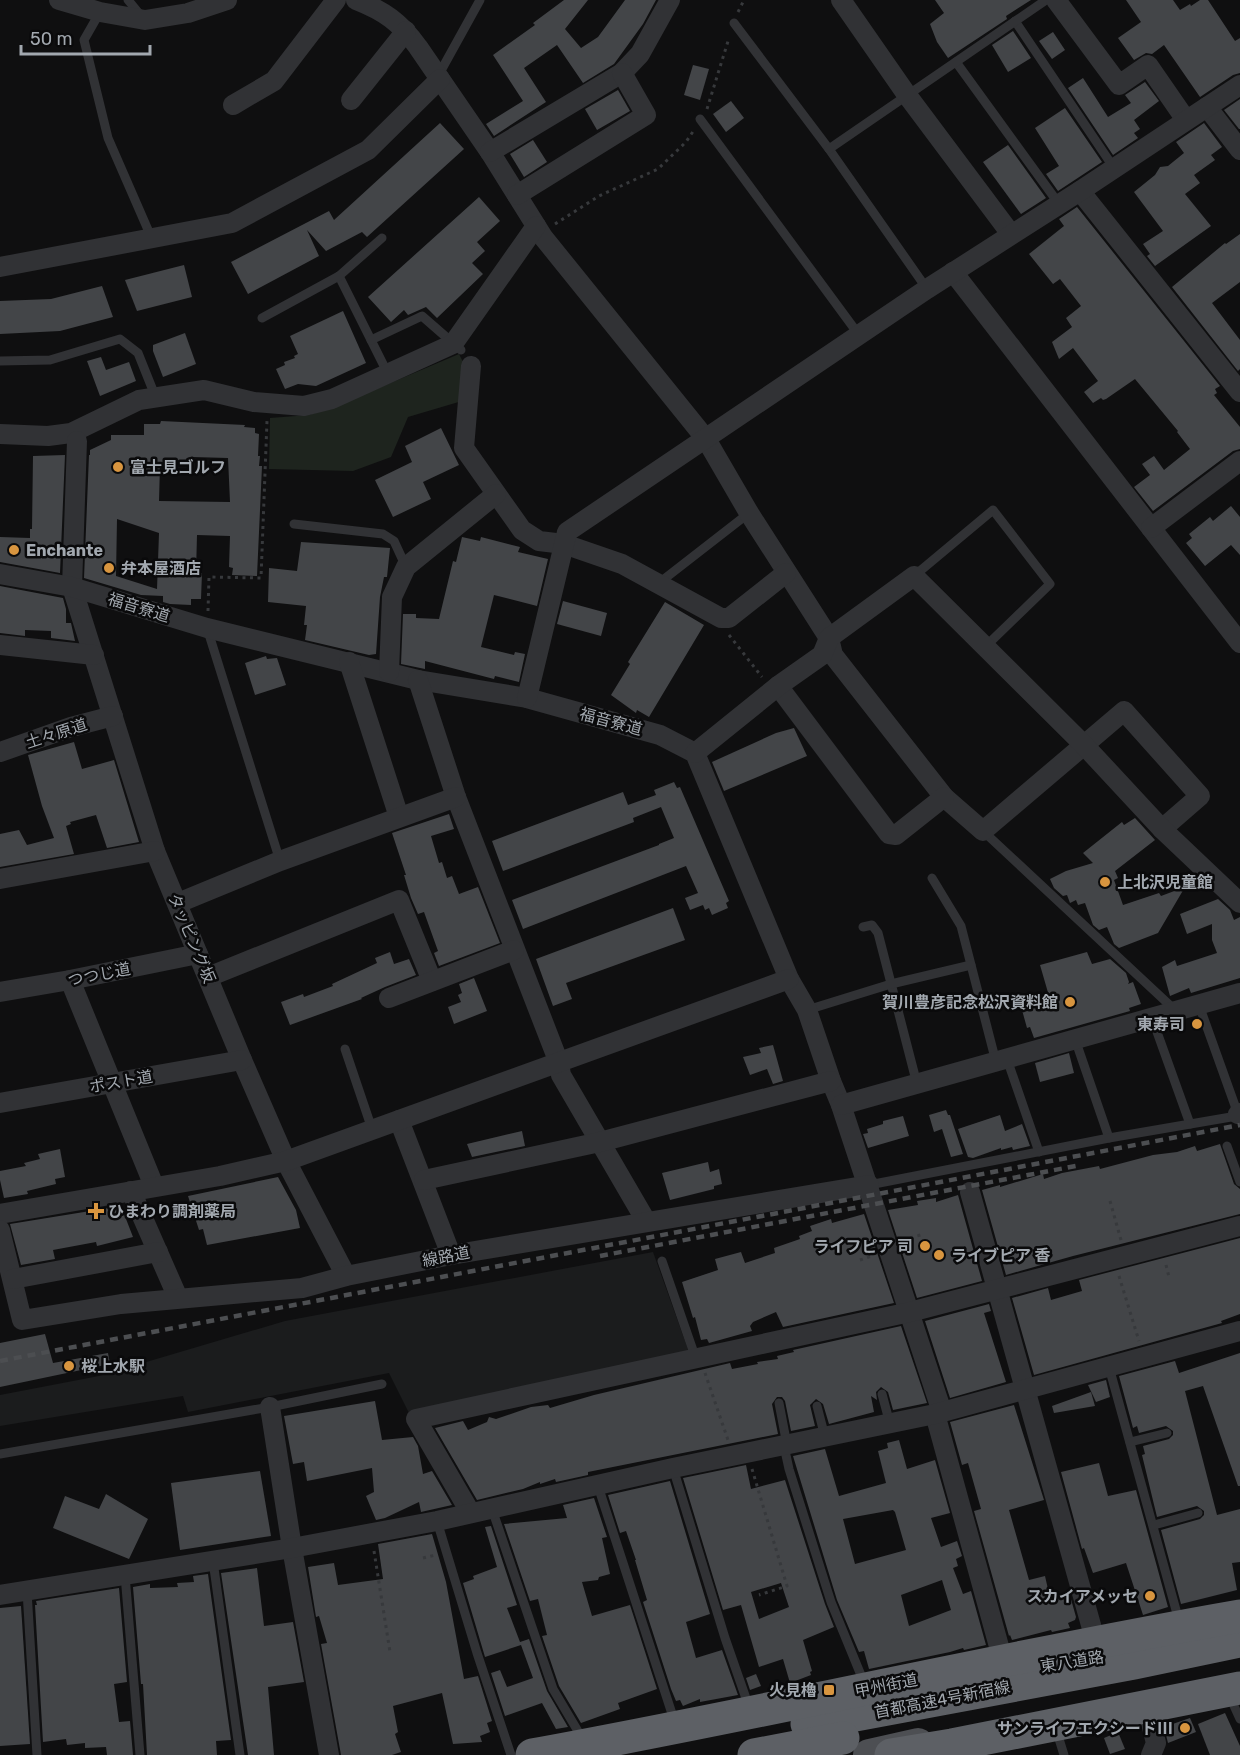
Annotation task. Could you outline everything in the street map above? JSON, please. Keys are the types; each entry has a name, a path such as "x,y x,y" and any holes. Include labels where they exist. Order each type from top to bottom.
{"highway":[{"name":"甲州街道","path":"532,1755 1240,1616"},
{"name":"首都高速4号新宿線","path":"643,1755 1240,1641"},
{"name":"首都高速4号新宿線","path":"754,1755 1238,1687"},
{"path":"891,1755 1060,1740 1151,1699 1238,1687"}],"main road":[{"name":"東八道路","path":"796,1704 1147,1649 1240,1631"},
{"path":"869,1755 1151,1699"}],"street":[{"path":"59,0 100,12 145,20 188,13 227,0"},
{"path":"233,105 274,81 336,0"},
{"path":"356,0 392,8 490,152 540,232 706,439 748,513 829,638 833,655 945,797 983,831 1124,711 1200,796 1162,828"},
{"path":"490,152 622,73 640,54 670,0"},
{"path":"841,0 907,95 1011,234"},
{"path":"1056,0 1119,85 1148,64 1186,120"},
{"path":"351,100 406,31"},
{"path":"517,195 646,115 622,73"},
{"path":"0,267 232,223 368,150 439,77"},
{"path":"527,698 567,532 927,289 1240,85"},
{"path":"1208,107 1240,150"},
{"path":"1080,191 1240,392"},
{"path":"540,232 462,353 464,448 496,494 522,530 539,541 564,544 622,564 721,618 729,618 786,573"},
{"path":"953,272 1240,643"},
{"path":"0,434 48,436 71,433 139,400 204,390 254,402 304,406 332,399 388,374 462,353"},
{"name":"タッピング坂","path":"77,441 72,587 155,851 286,1161 346,1276"},
{"path":"1151,528 1240,461"},
{"path":"389,672 392,597 406,567 496,494"},
{"name":"福音寮道","path":"0,574 72,587 207,628 418,680 527,698 660,735 695,753"},
{"path":"1004,1661 939,1413 910,1312 869,1185 807,1010 789,979 695,753 775,688 824,653 829,638 914,576 1084,746 1162,828 1240,903"},
{"path":"0,645 93,655"},
{"path":"349,662 399,817"},
{"path":"418,680 456,797 559,1063 561,1074 646,1221"},
{"path":"775,688 890,834 896,835 945,797"},
{"name":"土々原道","path":"0,752 71,727 113,716"},
{"path":"178,903 280,861 456,797"},
{"path":"0,879 155,851"},
{"path":"208,977 399,900 432,981"},
{"path":"389,998 514,950"},
{"name":"つつじ道","path":"0,992 198,954"},
{"path":"0,1214 220,1176 286,1161 789,979"},
{"path":"69,980 153,1186"},
{"path":"841,1106 1240,993"},
{"name":"ポスト道","path":"0,1103 242,1060"},
{"path":"424,1180 600,1142 831,1081"},
{"path":"399,1119 452,1254"},
{"name":"線路道","path":"9,1288 22,1320 121,1304 302,1288 346,1276 452,1254 869,1185"},
{"path":"131,1191 178,1298"},
{"path":"970,1192 1096,1643"},
{"path":"471,1512 416,1419 910,1312 1240,1226"},
{"path":"0,1230 9,1288 158,1252"},
{"path":"0,1595 292,1548 437,1521 673,1468 939,1413 1240,1331"},
{"path":"270,1407 292,1548 329,1755"},
{"path":"1151,1699 1156,1743 1151,1755"}],"lane":[{"path":"128,0 145,20"},
{"path":"439,77 480,0"},
{"path":"829,149 1046,0"},
{"path":"100,12 84,40 108,138 152,239"},
{"path":"1015,21 1114,168"},
{"path":"734,23 829,149 927,289"},
{"path":"956,62 1059,204"},
{"path":"700,119 859,335"},
{"path":"262,318 339,276 382,238"},
{"path":"339,276 388,374"},
{"path":"371,340 422,316 462,353"},
{"path":"0,361 50,360 120,339 138,353 156,398"},
{"path":"914,576 993,510 1050,584 985,647"},
{"path":"659,583 748,513"},
{"path":"294,524 383,534 394,541 406,567"},
{"path":"207,628 280,861"},
{"path":"983,831 1176,1011"},
{"path":"932,879 961,926 971,965 1002,1060 1039,1152"},
{"path":"863,927 872,925 878,933 917,1084"},
{"path":"807,1010 891,984 971,965"},
{"path":"869,1185 1239,1114 1199,1005"},
{"path":"1152,1018 1190,1124"},
{"path":"1075,1040 1109,1138"},
{"path":"345,1049 372,1129"},
{"path":"1227,1146 1240,1182"},
{"path":"662,1261 698,1359"},
{"path":"1109,1367 1180,1626"},
{"path":"0,1454 270,1407 382,1384"},
{"path":"882,1394 890,1424"},
{"path":"779,1403 789,1469 831,1602 867,1689"},
{"path":"817,1406 825,1437"},
{"path":"1130,1442 1167,1433"},
{"path":"673,1468 725,1638 751,1712"},
{"path":"598,1486 677,1728"},
{"path":"492,1508 553,1689 586,1745"},
{"path":"1154,1525 1198,1514"},
{"path":"437,1521 511,1755"},
{"path":"213,1561 240,1755"},
{"path":"125,1575 140,1755"},
{"path":"27,1591 37,1755"}],"path":[{"path":"540,232 599,196 658,169 686,142 706,111 739,7 744,0"},
{"path":"207,628 209,577 261,578 267,413"},
{"path":"721,618 719,623 775,688"},
{"path":"1110,1201 1120,1257 1144,1358"},
{"path":"888,1244 924,1234"},
{"path":"698,1359 740,1455 787,1586 759,1595"},
{"path":"371,1534 390,1652"}],"shaded area":[{"path":"459,354 464,364 462,401 408,417 391,457 353,471 269,469 270,418 309,415 336,406"},
{"path":"653,1252 689,1352 409,1413 389,1373 188,1412 183,1396 0,1426 0,1395 99,1376 285,1321"}],"building":[{"path":"564,0 588,0 565,29 581,48 598,37 625,0 656,0 643,24 614,64 583,83 557,45 524,68 546,102 494,136 486,124 523,101 493,55 535,25 533,23"},
{"path":"935,0 1031,0 1006,16 1007,19 948,58 937,42 930,24 944,13"},
{"path":"1126,0 1173,0 1180,10 1200,0 1208,0 1235,41 1240,38 1240,73 1233,75 1200,97 1164,45 1152,54 1146,53 1134,60 1118,38 1141,22"},
{"path":"1013,31 1031,58 1008,72 992,45"},
{"path":"1053,32 1065,50 1052,59 1039,41"},
{"path":"693,65 709,69 700,100 684,95"},
{"path":"1083,78 1108,117 1131,103 1125,95 1145,82 1159,101 1134,120 1140,129 1134,133 1138,138 1113,155 1068,88"},
{"path":"618,90 630,111 597,130 585,109"},
{"path":"1240,99 1240,129 1239,129 1224,110"},
{"path":"731,101 744,118 726,132 713,114"},
{"path":"1065,108 1102,162 1058,191 1046,174 1059,166 1035,128"},
{"path":"440,123 464,149 367,237 362,232 326,251 307,230 319,256 248,294 231,262 329,211 334,220"},
{"path":"1204,123 1222,147 1211,155 1215,160 1194,175 1200,183 1185,194 1211,226 1155,266 1147,256 1150,254 1143,244 1163,231 1134,192 1155,175 1160,167 1168,166 1184,153 1176,142"},
{"path":"533,140 547,162 524,177 510,154"},
{"path":"1008,145 1046,198 1021,214 983,162"},
{"path":"479,197 500,221 477,242 485,251 472,263 483,274 437,318 426,307 408,315 404,310 391,322 368,297"},
{"path":"1077,207 1220,386 1215,389 1217,393 1214,395 1240,427 1240,449 1233,451 1153,511 1134,487 1150,475 1142,464 1154,456 1164,470 1190,449 1135,379 1106,399 1101,398 1093,403 1084,392 1098,381 1073,348 1059,359 1052,342 1072,327 1066,318 1081,306 1060,279 1053,284 1029,254 1064,226 1059,219"},
{"path":"1240,234 1240,282 1212,303 1240,340 1240,369 1238,371 1172,287 1225,243"},
{"path":"184,265 192,297 137,311 125,280"},
{"path":"102,286 113,317 60,331 0,334 0,301 51,299"},
{"path":"343,311 366,363 316,386 298,384 285,389 276,369 298,354 290,336"},
{"path":"185,333 196,364 163,377 153,345"},
{"path":"101,357 106,370 129,362 136,381 100,396 87,361"},
{"path":"161,421 245,425 244,427 255,428 255,433 259,434 258,456 260,456 259,466 262,466 257,576 232,575 233,568 229,567 230,536 197,535 196,573 202,573 201,599 191,599 191,605 170,604 163,602 163,596 141,595 84,578 90,450 111,440 111,435 144,435 144,424 160,424","holes":["193,457 228,458 230,502 159,501 160,465 193,464","117,519 159,533 157,589 116,576"]},
{"path":"441,428 459,465 423,482 431,499 393,517 375,480 412,462 405,446"},
{"path":"65,455 60,573 0,562 0,537 30,538 33,456"},
{"path":"1231,506 1240,517 1240,555 1231,545 1205,566 1186,543 1192,538 1189,534 1210,517 1213,521"},
{"path":"462,537 480,541 481,537 520,547 518,552 548,559 537,606 494,595 481,647 514,655 515,652 525,654 519,682 495,676 494,679 425,661 425,669 401,664 403,614 416,614 416,618 439,619 453,561 456,562"},
{"path":"301,542 390,548 387,577 384,577 380,597 376,654 369,655 305,640 306,606 268,602 269,568 297,571"},
{"path":"0,586 63,598 66,623 71,623 75,641 51,638 51,631 25,630 25,636 0,633"},
{"path":"563,601 607,613 601,636 557,624"},
{"path":"665,602 704,625 649,717 637,710 636,713 611,695 630,664 628,662"},
{"path":"266,656 267,659 277,658 286,685 255,695 245,663"},
{"path":"794,728 807,756 724,791 712,762 776,733"},
{"path":"74,742 82,769 114,760 139,842 107,848 96,815 70,822 71,824 66,826 74,854 0,867 0,834 19,830 27,845 54,838 42,806 28,755"},
{"path":"674,782 677,788 680,787 729,901 726,903 728,908 712,915 709,908 705,910 703,905 690,910 685,898 698,893 686,866 523,929 512,900 674,838 661,807 633,818 634,822 503,871 492,841 623,792 628,805 656,795 654,790"},
{"path":"449,814 454,829 431,836 439,863 442,862 447,878 452,876 459,894 478,887 500,943 439,966 434,953 438,951 424,912 418,914 411,898 392,833"},
{"path":"1135,818 1155,840 1115,871 1118,878 1114,880 1123,905 1159,893 1161,896 1185,887 1158,933 1119,948 1114,944 1107,927 1099,930 1093,925 1085,903 1078,905 1076,900 1070,903 1067,895 1063,896 1054,888 1050,879 1066,871 1093,863 1083,853 1122,822 1124,825"},
{"path":"1218,899 1230,910 1234,920 1240,917 1240,978 1191,993 1189,988 1170,996 1162,967 1175,960 1177,966 1217,953 1212,940 1212,924 1187,934 1180,914"},
{"path":"673,908 685,940 566,983 572,999 553,1006 536,959"},
{"path":"390,952 394,964 409,959 416,975 362,999 290,1025 281,1002 303,994 304,997 333,986 332,984 377,963 375,958"},
{"path":"1087,952 1092,964 1110,959 1126,973 1128,984 1133,982 1141,1004 1129,1008 1130,1011 1034,1038 1030,1027 1027,1028 1022,1010 1026,1009 1023,1004 1049,996 1040,965"},
{"path":"474,978 487,1011 454,1024 448,1007 461,1002 458,995 462,993 459,984"},
{"path":"773,1045 783,1081 773,1084 767,1069 750,1075 743,1057 761,1053 759,1048"},
{"path":"1069,1053 1074,1073 1040,1082 1035,1063"},
{"path":"946,1110 950,1115 963,1154 951,1157 942,1129 934,1132 929,1115"},
{"path":"1000,1115 1005,1131 1022,1124 1030,1146 1013,1150 1012,1147 1001,1150 1001,1148 973,1158 968,1157 958,1129"},
{"path":"903,1116 909,1136 868,1148 863,1134 868,1133 867,1129 883,1124 883,1121"},
{"path":"522,1131 525,1146 472,1157 467,1144"},
{"path":"1220,1144 1234,1184 1240,1189 1240,1214 1006,1275 982,1190 1043,1174 1044,1179 1099,1166 1100,1169 1195,1146 1197,1151"},
{"path":"60,1149 65,1177 55,1179 56,1184 27,1191 28,1194 4,1198 0,1171 26,1166 24,1163 40,1159 38,1154"},
{"path":"708,1162 710,1172 719,1169 722,1184 714,1186 714,1189 670,1200 662,1173"},
{"path":"278,1177 296,1210 300,1228 207,1245 203,1229 199,1230 188,1196"},
{"path":"958,1195 982,1281 917,1298 888,1210 918,1205 917,1201 936,1198 936,1202"},
{"path":"121,1206 133,1237 97,1246 96,1242 53,1250 55,1259 21,1265 10,1224"},
{"path":"864,1214 894,1303 783,1327 776,1312 753,1322 750,1326 752,1331 709,1343 707,1339 701,1340 682,1282 718,1270 715,1259 741,1252 745,1263 775,1253 774,1248 800,1239 799,1236 812,1231 810,1226 831,1219 832,1223"},
{"path":"1240,1238 1240,1314 1221,1321 1222,1323 1034,1375 1012,1298 1048,1288 1051,1300 1082,1291 1079,1280"},
{"path":"989,1304 991,1311 984,1313 1006,1382 950,1398 925,1321"},
{"path":"901,1326 927,1403 893,1410 888,1392 881,1387 876,1392 877,1400 871,1396 874,1412 829,1424 823,1404 816,1399 810,1405 815,1426 791,1431 785,1401 782,1397 777,1397 772,1404 778,1434 588,1472 588,1475 556,1482 555,1479 540,1484 540,1482 523,1489 477,1500 435,1428 463,1421 468,1430 487,1422 489,1417 496,1419 531,1407 548,1405 550,1408 594,1395 730,1363 732,1369 758,1364 757,1362 778,1359 777,1356 794,1352 793,1350"},
{"path":"45,1334 53,1363 108,1353 110,1364 0,1387 0,1343"},
{"path":"1240,1353 1240,1486 1238,1486 1203,1386 1185,1391 1217,1515 1240,1509 1240,1562 1232,1563 1237,1590 1181,1604 1161,1530 1200,1519 1204,1511 1197,1506 1157,1517 1142,1455 1145,1454 1143,1446 1169,1439 1173,1431 1166,1426 1139,1433 1137,1426 1133,1428 1119,1376 1175,1361 1179,1373"},
{"path":"1106,1380 1110,1397 1096,1402 1088,1385"},
{"path":"1091,1392 1095,1406 1054,1413 1052,1406"},
{"path":"375,1401 382,1440 413,1437 418,1446 423,1474 432,1471 452,1505 421,1512 419,1502 376,1520 366,1496 374,1492 372,1468 307,1481 304,1462 293,1464 284,1416"},
{"path":"1014,1405 1044,1500 1009,1510 1029,1580 1045,1576 1050,1598 1069,1592 1076,1617 1068,1623 1070,1628 1052,1632 1051,1630 1012,1640 974,1511 981,1509 968,1463 962,1465 950,1422"},
{"path":"899,1440 907,1469 935,1460 950,1513 931,1518 941,1547 957,1541 962,1556 956,1559 958,1566 953,1568 963,1594 971,1591 986,1645 869,1669 864,1651 859,1652 837,1600 793,1456 825,1449 839,1496 886,1483 878,1451 888,1448 887,1443","holes":["893,1510 906,1550 855,1564 843,1519","942,1580 951,1610 909,1626 901,1595"]},
{"path":"1099,1463 1108,1496 1136,1490 1168,1607 1143,1615 1126,1563 1093,1573 1084,1548 1082,1549 1061,1472"},
{"path":"746,1465 751,1489 785,1480 834,1627 803,1640 812,1671 811,1675 790,1683 783,1659 759,1667 741,1605 723,1610 683,1478","holes":["781,1583 789,1607 759,1619 751,1592"]},
{"path":"260,1471 271,1536 180,1550 171,1483"},
{"path":"670,1481 710,1614 686,1622 696,1658 722,1650 738,1695 700,1702 700,1699 683,1706 680,1700 676,1701 671,1689 643,1602 647,1600 636,1560 626,1531 620,1533 608,1495"},
{"path":"106,1494 148,1519 129,1559 53,1528 65,1496 99,1509"},
{"path":"594,1498 607,1537 602,1538 610,1574 599,1577 598,1580 582,1582 592,1616 630,1605 657,1689 618,1703 620,1709 581,1723 559,1686 542,1636 547,1635 538,1599 530,1601 504,1524 567,1518 563,1505"},
{"path":"491,1526 517,1605 507,1608 520,1642 529,1639 547,1691 568,1727 556,1729 542,1703 505,1716 491,1673 500,1670 507,1687 533,1678 521,1645 485,1657 463,1583 474,1579 473,1576 497,1567 485,1527"},
{"path":"432,1534 446,1582 464,1679 478,1676 492,1721 487,1723 490,1732 480,1736 482,1742 453,1744 442,1693 393,1706 398,1732 395,1734 401,1752 392,1755 341,1755 321,1644 327,1643 319,1616 316,1617 308,1567 334,1563 338,1585 383,1579 378,1544"},
{"path":"257,1568 264,1626 293,1622 304,1682 268,1687 274,1755 248,1755 221,1573"},
{"path":"208,1574 231,1740 216,1741 217,1755 147,1755 143,1684 141,1684 133,1587 150,1584 150,1588 178,1587 177,1583 194,1582 193,1576"},
{"path":"119,1588 127,1682 114,1684 119,1722 130,1721 133,1755 107,1755 106,1747 85,1748 85,1743 67,1745 66,1739 43,1742 36,1601"},
{"path":"21,1606 30,1744 0,1746 0,1608"},
{"path":"756,1674 761,1686 750,1690 746,1678"},
{"path":"1225,1713 1240,1746 1240,1755 1210,1755 1198,1724"},
{"path":"1190,1718 1196,1732 1168,1743 1164,1727"},
{"path":"1118,1732 1125,1749 1110,1754 1104,1738"}],"railway":[{"path":"0,1361 1240,1125"},
{"path":"600,1256 1081,1165"}],"place":[{"name":"富士見ゴルフ","path":"118,467"},
{"name":"Enchante","path":"14,550"},
{"name":"弁本屋酒店","path":"109,568"},
{"name":"上北沢児童館","path":"1105,882"},
{"name":"賀川豊彦記念松沢資料館","path":"1070,1002"},
{"name":"東寿司","path":"1197,1024"},
{"name":"ひまわり調剤薬局","path":"96,1211"},
{"name":"ライフピア 司","path":"925,1246"},
{"name":"ライブピア 香","path":"939,1255"},
{"name":"桜上水駅","path":"69,1366"},
{"name":"スカイアメッセ","path":"1150,1596"},
{"name":"火見櫓","path":"829,1690"},
{"name":"サンライフエクシードⅢ","path":"1185,1728"}]}
